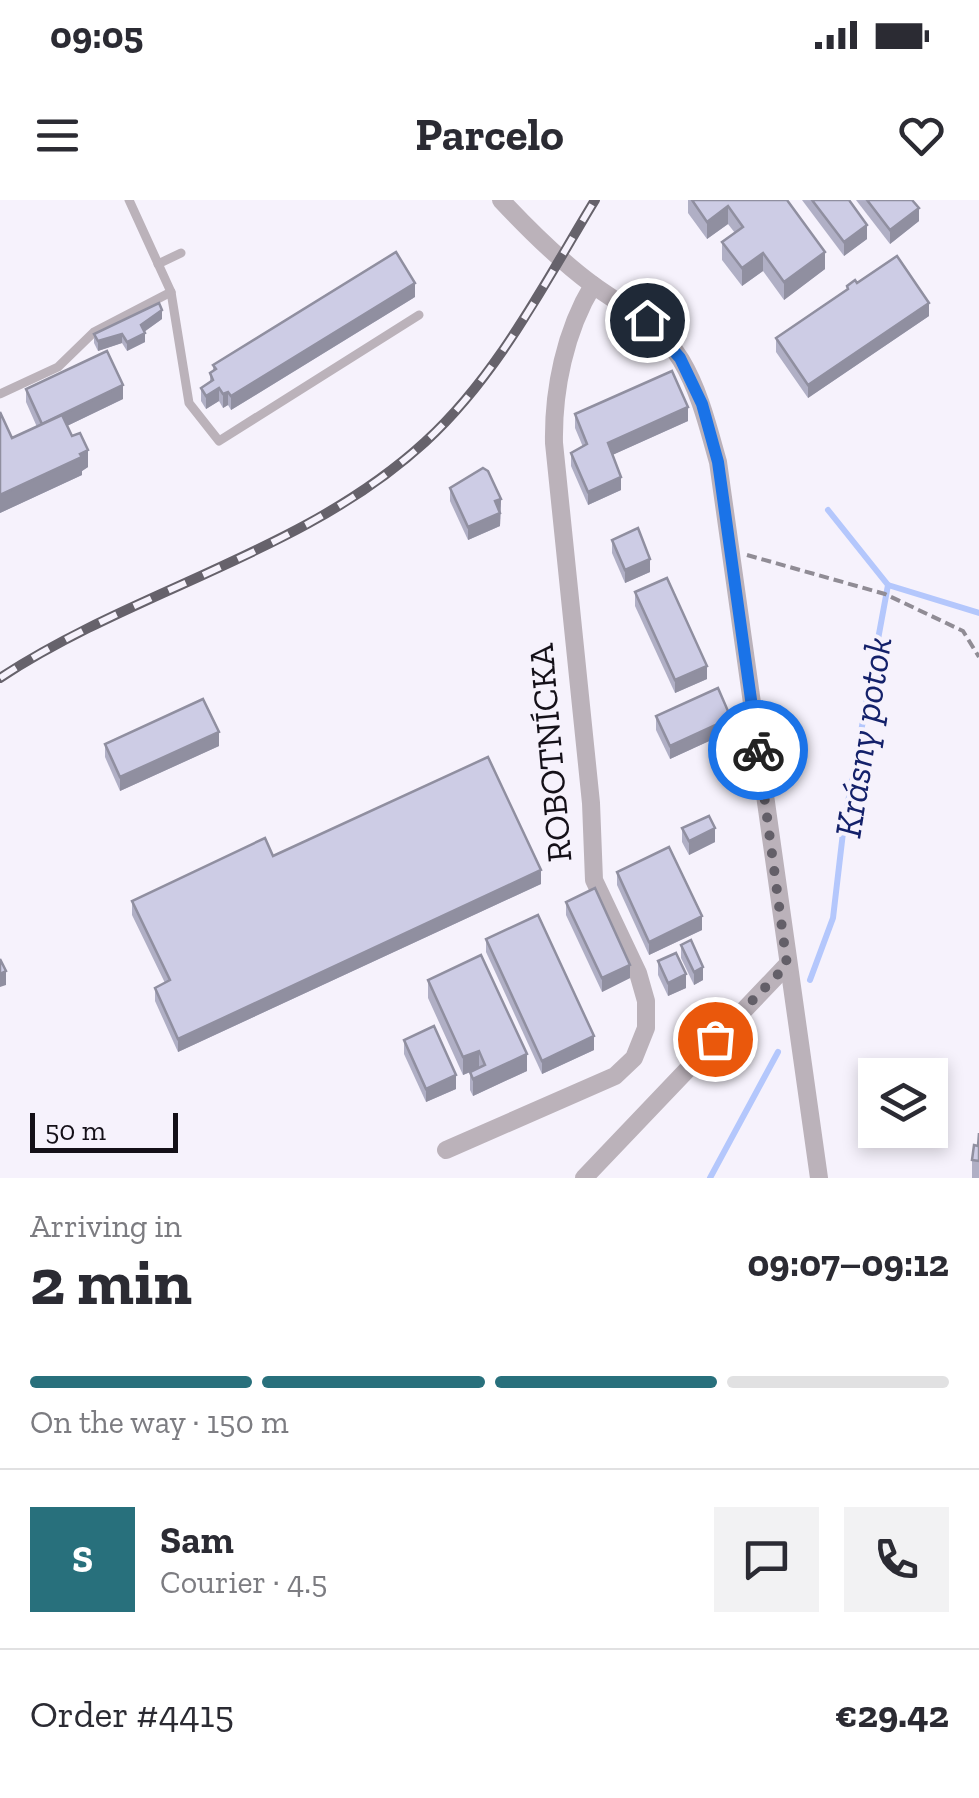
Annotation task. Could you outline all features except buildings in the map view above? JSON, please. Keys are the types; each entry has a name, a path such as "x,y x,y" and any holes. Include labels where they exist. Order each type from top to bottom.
{"street":[{"path":"501,200 548,249 593,285 647,320 680,358 702,404 718,462 819,1178"},
{"name":"ROBOTNÍCKA","path":"446,1150 616,1076 634,1058 646,1028 646,1001 638,974 594,880 591,803 554,443 556,392 577,313 593,285"},
{"path":"584,1178 787,965"}],"lane":[{"path":"129,200 170,292 189,404 218,441 419,315"},
{"path":"158,264 181,254"},
{"path":"0,394 58,367 94,332 170,292"}],"path":[{"path":"731,550 885,594 963,631 979,657"}],"waterway":[{"name":"Krásny potok","path":"810,980 833,918 844,824 888,585 828,510"},
{"path":"888,585 979,613"},
{"name":"Krásny potok","path":"710,1178 778,1052"}],"railway":[{"path":"0,678 106,619 273,542 378,480 425,442 475,388 518,327 595,200"}],"way so far":[{"path":"715,1039 787,965 758,750"}],"route":[{"path":"647,320 680,358 702,404 718,462 758,750"}]}
